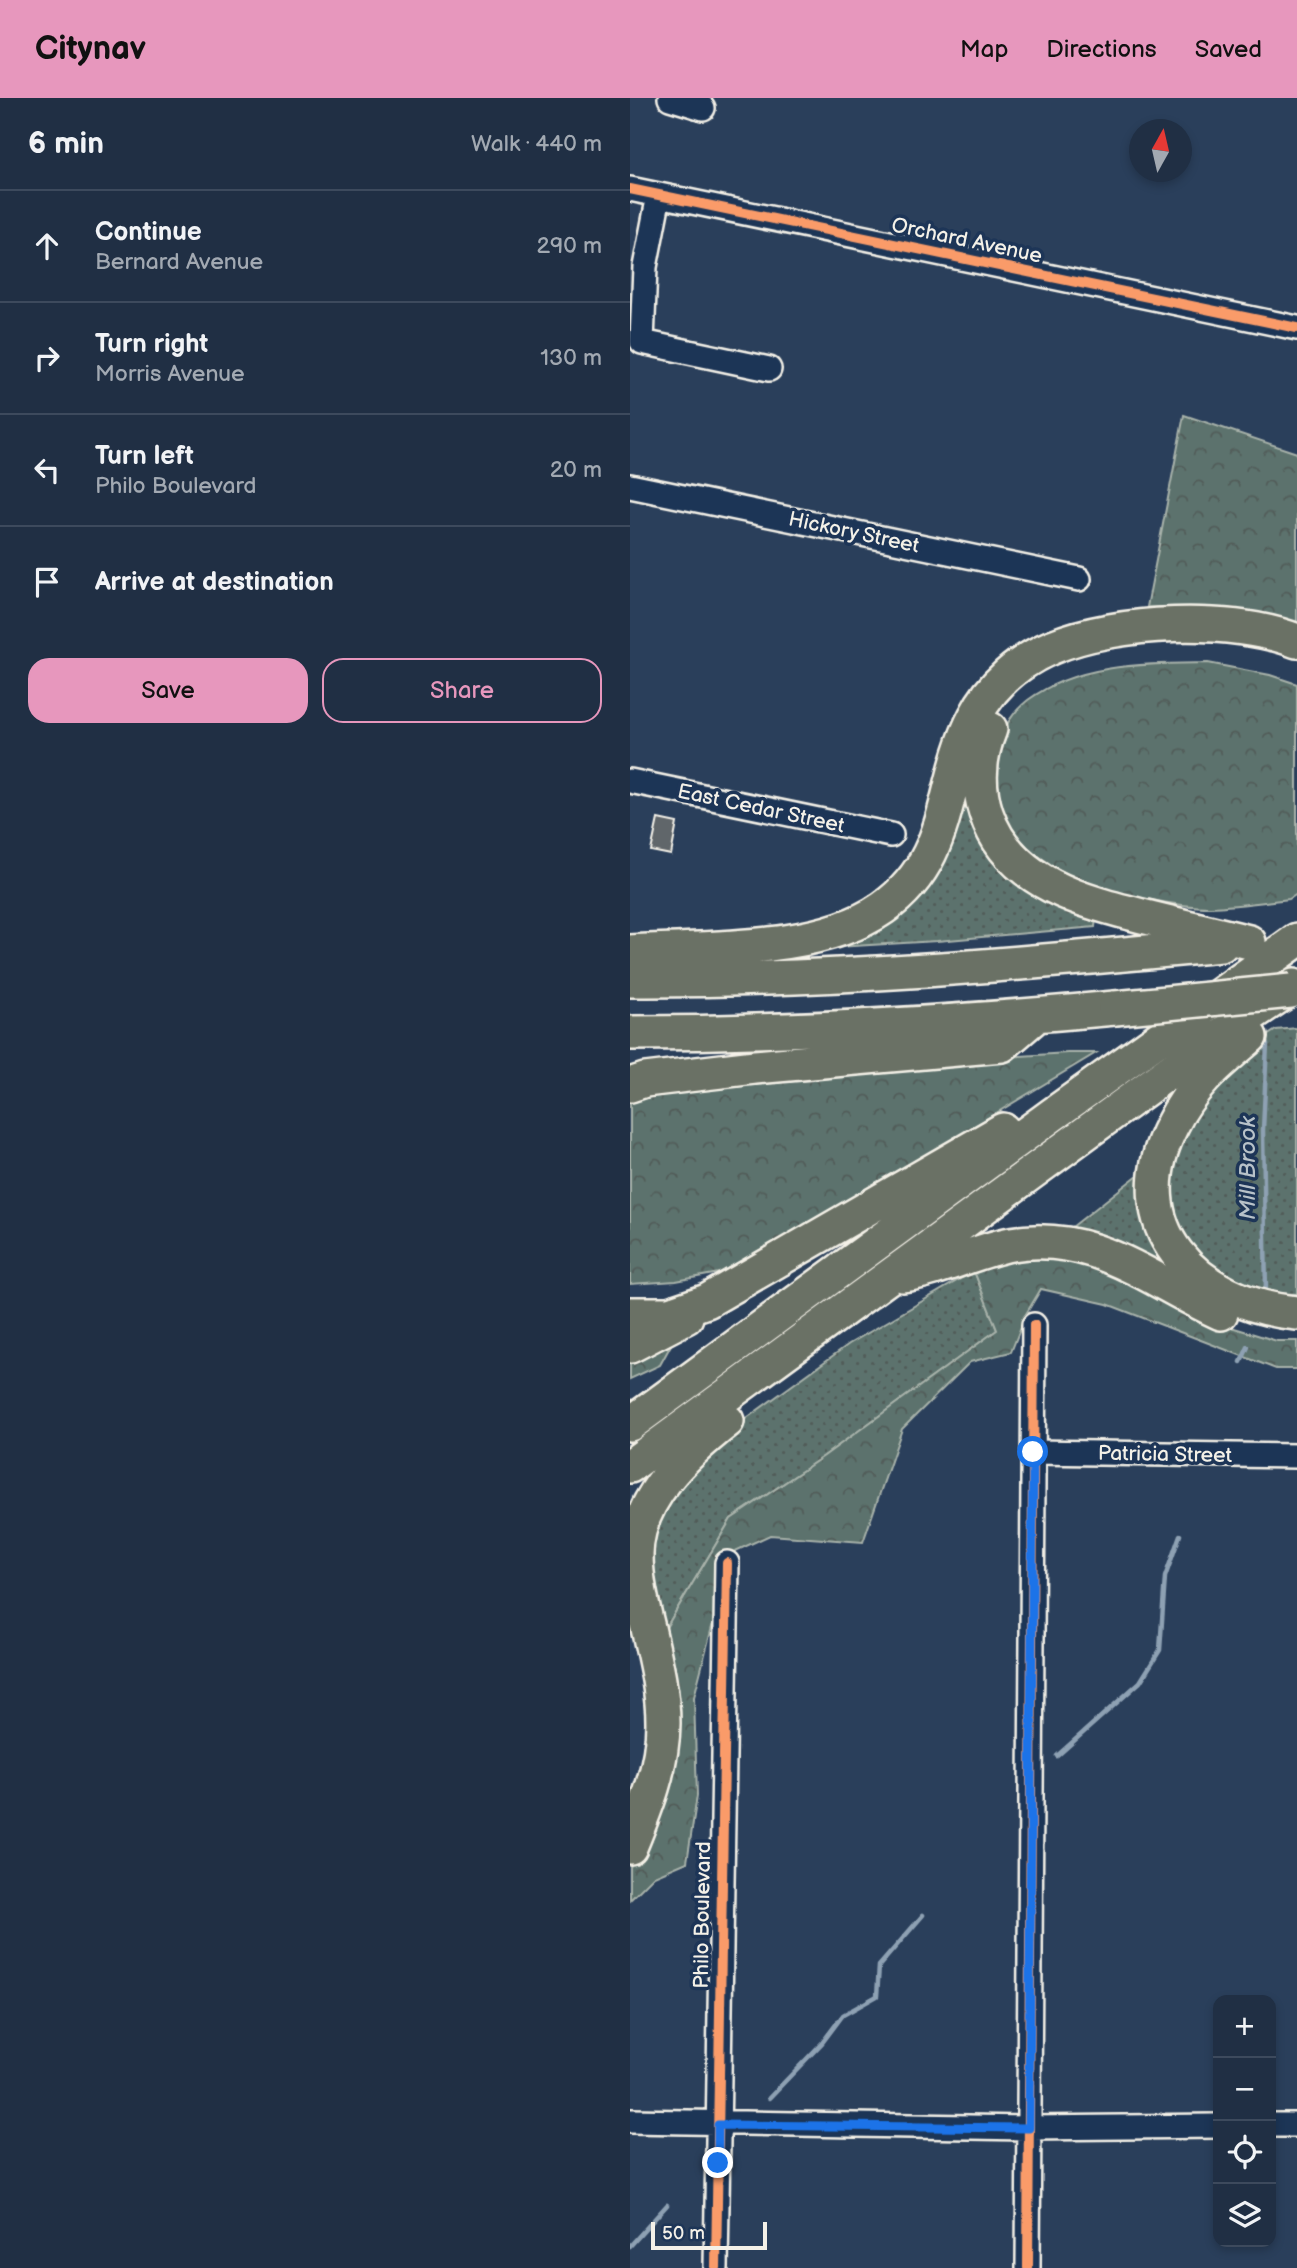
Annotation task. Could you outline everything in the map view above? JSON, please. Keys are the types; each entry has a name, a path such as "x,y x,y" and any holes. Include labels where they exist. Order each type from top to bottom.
{"highway":[{"path":"630,951 790,941 825,934 863,920 882,909 913,881 935,844 966,737 983,702 1008,674 1051,647 1101,634 1169,625 1227,627 1297,641"},
{"path":"1227,941 1078,899 1037,879 1025,870 1004,848 988,821 980,783 984,746 997,717 1023,688 1066,663 1086,656 1133,646 1200,643 1257,651 1297,662"},
{"path":"630,980 830,977 937,971 1227,941 1297,939"},
{"path":"630,1424 1297,939"},
{"path":"630,1033 874,1028 1290,992"},
{"path":"630,1466 1206,1045 1290,992"},
{"path":"1290,992 1262,1027 1202,1079 1182,1106 1157,1164 1156,1192 1161,1222 1168,1241 1193,1273 1235,1298 1297,1313"},
{"path":"630,1085 645,1080 755,1067 1002,1045 1037,1015"},
{"path":"630,1314 670,1314 707,1301 997,1131 1052,1115"},
{"path":"888,1278 928,1272 958,1259 1012,1244 1069,1244 1114,1258 1233,1319 1297,1334"},
{"path":"630,1346 696,1311 707,1301"},
{"path":"630,1847 660,1763 663,1721 659,1676 638,1578 636,1555 640,1528 655,1496 673,1471 703,1441 792,1370 804,1339"},
{"path":"630,1658 636,1672 643,1714 640,1761 630,1799"}],"street":[{"path":"670,98 704,108"},
{"name":"Orchard Avenue","path":"630,189 1297,328"},
{"path":"659,195 646,267 642,342 769,369"},
{"name":"Hickory Street","path":"630,486 1079,579"},
{"name":"East Cedar Street","path":"630,781 891,835"},
{"path":"1028,2268 1034,1325"},
{"name":"Patricia Street","path":"1033,1452 1297,1456"},
{"name":"Philo Boulevard","path":"716,2268 727,1563"},
{"path":"630,2122 1029,2128 1213,2126"},
{"path":"1276,2125 1297,2125"}],"green space":[{"path":"1184,415 1297,453 1297,628 1197,608 1147,607"},
{"path":"1208,663 1270,675 1297,684 1297,894 1289,899 1210,907 1146,899 1097,887 1070,875 1041,858 1016,835 999,807 995,783 998,750 1003,734 1010,719 1021,706 1048,688 1069,678 1092,672 1138,665"},
{"path":"968,763 972,794 1096,917 1095,927 937,941 786,950 871,927"},
{"path":"1297,1028 1297,1294 1251,1292 1199,1263 1174,1218 1167,1179 1190,1111 1244,1051 1276,1030"},
{"path":"1096,1053 735,1270 676,1281 630,1284 630,1101 732,1074"},
{"path":"1143,1171 1191,1285 1067,1231"},
{"path":"1044,1249 1141,1282 1208,1320 1277,1341 1297,1341 1297,1369 1276,1369 1107,1304 1041,1289 1026,1314 1011,1352 970,1362 902,1429 863,1542 770,1535 731,1553 694,1697 697,1796 687,1862 654,1876 630,1900 630,1867 657,1813 661,1636 731,1519 824,1456 997,1330 974,1271"},
{"path":"974,1271 997,1330 824,1456 731,1519 661,1636 645,1550 671,1495 701,1451 849,1344"},
{"path":"677,1334 660,1365 630,1379 630,1357"}],"building":[{"path":"658,819 677,823 671,855 651,851"}],"waterway":[{"name":"Mill Brook","path":"1266,1292 1263,1130 1267,1044"},
{"name":"Mill Brook","path":"1241,1362 1248,1347"},
{"name":"Mill Brook","path":"1057,1756 1140,1682 1160,1650 1165,1577 1180,1535"},
{"name":"Mill Brook","path":"769,2098 822,2043 843,2015 877,1996 879,1966 923,1915"},
{"name":"Mill Brook","path":"630,2246 667,2205"}],"cycle path":[{"path":"630,189 1297,328"},
{"path":"1028,2268 1034,1325"},
{"path":"716,2268 727,1563"}],"route":[{"path":"718,2163 718,2125 1029,2128 1033,1452"}]}
